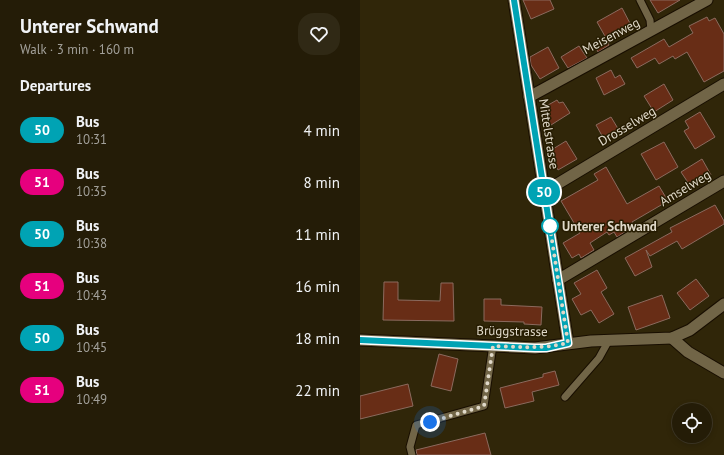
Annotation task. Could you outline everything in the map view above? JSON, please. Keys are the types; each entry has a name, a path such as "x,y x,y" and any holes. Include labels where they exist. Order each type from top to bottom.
{"street":[{"name":"Mittelstrasse","path":"514,0 568,343"},
{"name":"Meisenweg","path":"529,96 707,0"},
{"name":"Drosselweg","path":"544,192 724,84"},
{"name":"Amselweg","path":"558,280 724,181"},
{"name":"Brüggstrasse","path":"360,340 546,348 568,343 672,338 690,330 724,304"},
{"path":"672,338 688,352 724,373"}],"lane":[{"path":"640,0 650,20 651,31"},
{"path":"565,397 599,358 609,340"},
{"path":"412,455 410,447 416,425 484,406 493,346"}],"building":[{"path":"523,0 550,0 554,9 531,19"},
{"path":"650,0 680,0 658,13"},
{"path":"622,8 633,29 608,43 609,45 598,52 594,44 606,38 597,22"},
{"path":"707,17 709,21 715,18 724,34 724,71 704,82 687,52 675,59 673,56 659,64 655,58 637,68 631,58 664,39 669,47 693,33 689,26"},
{"path":"579,46 587,58 568,68 561,57"},
{"path":"548,47 559,68 540,79 531,65 530,57"},
{"path":"611,70 615,78 620,75 625,84 604,95 596,78"},
{"path":"664,84 673,100 654,112 644,96"},
{"path":"557,100 559,103 563,102 570,113 551,125 541,109"},
{"path":"700,112 715,137 695,149 684,131 689,128 685,121"},
{"path":"611,117 620,132 605,141 596,125"},
{"path":"566,141 577,159 558,170 548,152"},
{"path":"664,142 678,167 656,180 641,154"},
{"path":"702,159 711,175 691,187 681,172"},
{"path":"606,167 627,204 659,186 668,201 632,222 634,226 617,237 614,232 609,235 607,232 590,243 594,250 581,258 579,254 572,258 563,243 580,233 561,201 598,180 594,174"},
{"path":"715,205 724,221 724,224 682,249 677,241 650,256 646,250 652,267 635,276 625,258 672,232 670,228"},
{"path":"597,270 607,288 601,292 614,314 599,323 591,310 581,315 572,299 581,294 574,283"},
{"path":"696,279 709,296 690,310 677,293"},
{"path":"384,282 398,282 398,300 440,301 441,283 453,283 454,321 383,320"},
{"path":"662,295 670,318 636,330 628,307"},
{"path":"484,299 501,299 501,305 542,307 541,325 524,324 524,322 484,321"},
{"path":"439,354 458,359 451,391 431,386"},
{"path":"555,371 559,385 532,392 534,401 505,408 500,388 543,377 543,374"},
{"path":"408,384 413,406 360,419 360,396"},
{"path":"485,433 491,455 417,455 416,450"}],"bus line":[{"name":"50","path":"360,340 535,348 546,348 568,343 514,0"}],"place":[{"name":"Unterer Schwand","path":"550,226"}],"route":[{"path":"430,422 484,406 493,346 546,348 568,343 549,221 550,226"}]}
